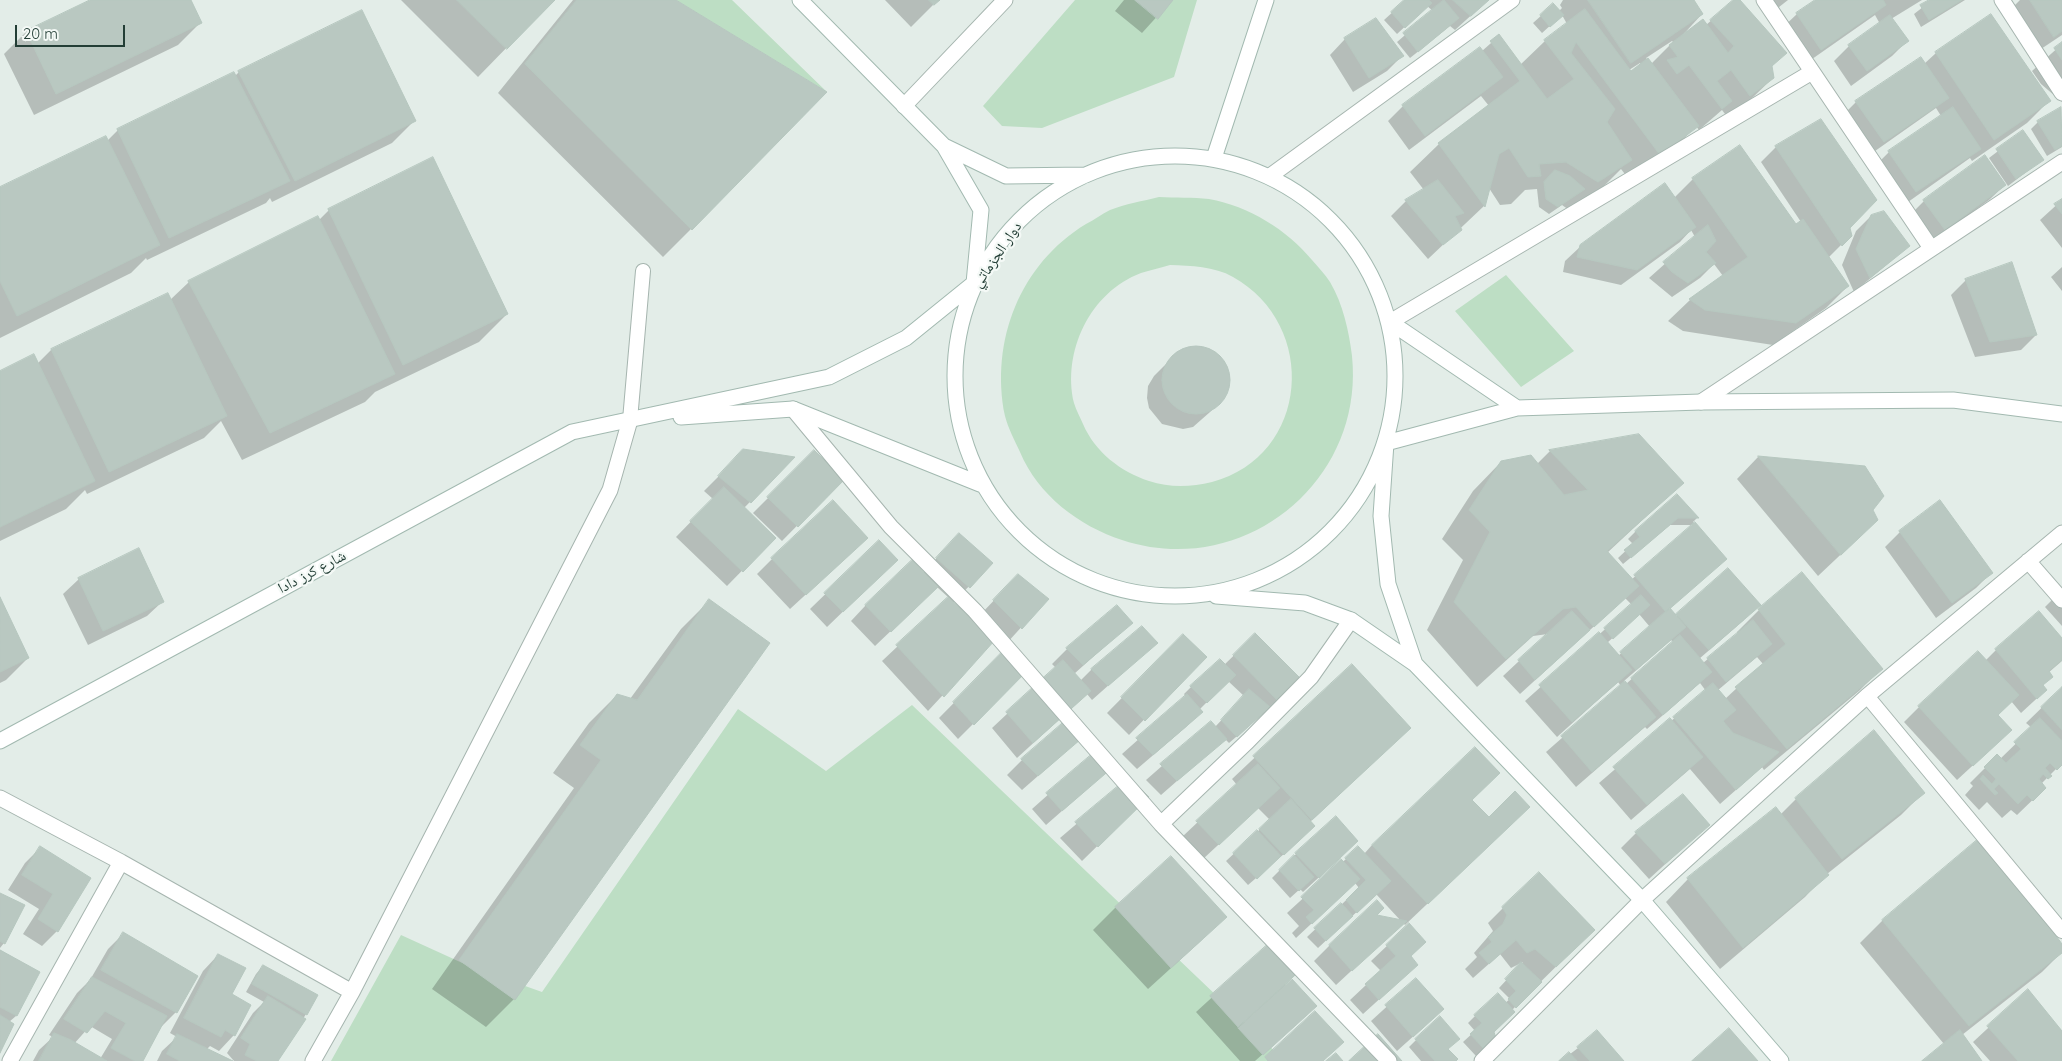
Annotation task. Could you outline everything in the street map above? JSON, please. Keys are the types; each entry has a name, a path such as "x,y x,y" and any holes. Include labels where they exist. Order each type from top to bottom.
{"main road":[{"path":"630,420 829,377 906,338 974,283 981,210 944,146 800,0"},
{"path":"904,106 1005,0"},
{"path":"1214,158 1266,0"},
{"path":"1270,176 1512,0"},
{"path":"1764,0 1931,248"},
{"path":"2002,0 2062,93"},
{"path":"1517,408 1390,322 1812,72"},
{"path":"944,146 1006,176 1085,175"},
{"name":"دوار الجزماتي","path":"1148,157 1214,158 1270,176 1324,212 1365,262 1390,322 1396,382 1386,443 1359,498 1318,544 1266,578 1207,595 1105,587 1017,532 980,484 961,436 954,385 958,332 974,283 1020,219 1085,175 1148,157"},
{"path":"1701,402 2062,162"},
{"path":"1415,664 1388,584 1381,516 1386,443 1517,408 1701,402 1953,400 2062,414"},
{"path":"630,420 793,409 980,484"},
{"path":"793,409 891,527 975,611 1161,824 1389,1061"},
{"path":"313,1061 352,992 610,490 630,420"},
{"name":"شارع كرز دادا","path":"0,741 572,432 630,420"},
{"path":"1482,1061 1642,900 1867,696 2062,533"},
{"path":"2028,560 2062,600"},
{"path":"1207,595 1305,603 1352,620 1415,664 1642,900 1781,1061"},
{"path":"1161,824 1248,741 1311,677 1352,620"},
{"path":"0,798 121,862 352,992"},
{"path":"10,1061 121,862"}],"lane":[{"path":"630,420 643,271"},
{"path":"1867,696 2062,931"}],"green space":[{"path":"676,0 732,0 827,92"},
{"path":"1075,0 1197,0 1174,77 1042,128 1002,126 983,106"},
{"path":"1159,197 1197,198 1224,202 1253,213 1279,229 1302,249 1335,290 1342,308 1351,347 1351,402 1338,444 1317,481 1287,511 1251,533 1210,546 1167,549 1122,540 1090,526 1062,507 1037,482 1020,452 1005,416 1001,388 1002,360 1007,333 1015,307 1027,283 1043,260 1063,241 1086,224 1110,210","holes":["1170,265 1202,267 1226,273 1233,277 1261,299 1280,326 1290,356 1292,388 1284,418 1269,446 1245,468 1212,482 1196,485 1180,486 1157,483 1139,477 1110,460 1088,434 1074,403 1071,384 1076,344 1094,309 1107,294 1123,282 1141,273"]},
{"path":"1506,275 1574,351 1521,387 1455,311"},
{"path":"912,705 1285,1061 331,1061 401,935 469,966 542,992 738,709 826,771"}],"building":[{"path":"90,0 191,0 202,23 56,94 26,31"},
{"path":"457,0 555,0 507,49"},
{"path":"577,0 676,0 827,92 692,230 525,64"},
{"path":"929,0 940,0 934,5"},
{"path":"1135,0 1173,0 1158,19"},
{"path":"1404,0 1429,0 1432,3 1405,28 1391,12"},
{"path":"1444,0 1459,18 1418,52 1403,33"},
{"path":"1453,0 1489,0 1471,16"},
{"path":"1588,0 1694,0 1703,14 1631,63"},
{"path":"1733,0 1740,0 1787,53 1772,66 1774,78 1750,96 1731,70 1717,81 1732,101 1722,109 1689,65 1677,74 1667,60 1678,57 1669,45 1703,19 1728,53 1734,46 1710,20"},
{"path":"1815,0 1883,0 1886,5 1821,50 1796,13"},
{"path":"1929,0 1962,0 1929,20 1920,5"},
{"path":"2030,0 2062,0 2062,31 2054,37"},
{"path":"1553,3 1564,15 1550,27 1540,15"},
{"path":"1585,9 1631,71 1648,58 1699,126 1660,155 1576,42 1571,53 1615,109 1607,122 1632,160 1598,182 1566,162 1539,164 1541,176 1528,177 1509,148 1499,154 1485,207 1438,143 1520,81 1490,41 1499,34 1547,99 1574,79 1544,40"},
{"path":"362,10 416,121 295,181 238,71"},
{"path":"1991,14 2051,101 1994,140 1935,52"},
{"path":"1890,15 1909,41 1867,71 1848,45"},
{"path":"1376,18 1404,56 1369,78 1344,38"},
{"path":"2062,42 2062,60 2054,48"},
{"path":"1480,47 1503,77 1425,136 1402,105"},
{"path":"1921,57 1949,98 1884,142 1855,101"},
{"path":"234,72 290,181 169,238 117,129"},
{"path":"1953,107 1981,149 1916,192 1888,151"},
{"path":"2061,107 2062,146 2055,150 2037,121"},
{"path":"1821,119 1877,200 1850,228 1852,236 1842,246 1775,146"},
{"path":"2023,130 2044,160 2016,179 1996,149"},
{"path":"106,136 160,245 17,316 0,281 0,187"},
{"path":"1740,145 1796,224 1803,219 1849,286 1796,323 1705,310 1689,299 1748,257 1692,178"},
{"path":"1985,155 2006,185 1945,230 1923,200"},
{"path":"433,157 508,314 403,365 328,209"},
{"path":"1555,170 1570,176 1585,189 1558,207 1546,199 1544,182"},
{"path":"1438,180 1464,213 1455,216 1462,230 1443,245 1405,200"},
{"path":"1665,183 1696,227 1637,270 1577,257 1580,245"},
{"path":"2062,199 2062,214 2054,204"},
{"path":"1884,211 1910,246 1870,278 1856,249 1871,215"},
{"path":"318,216 395,374 270,433 188,281"},
{"path":"1708,225 1716,241 1706,252 1716,263 1688,283 1672,272 1663,262"},
{"path":"2012,262 2037,335 1990,342 1965,279"},
{"path":"168,293 227,416 109,472 51,349"},
{"path":"1203,346 1215,352 1224,361 1230,373 1228,393 1220,404 1203,414 1189,414 1172,404 1164,393 1162,373 1172,356 1183,348"},
{"path":"34,354 95,481 0,527 0,371"},
{"path":"1639,434 1684,483 1607,551 1639,586 1594,627 1576,607 1563,609 1506,659 1454,602 1490,532 1469,510 1501,461 1531,455 1564,495 1588,490 1549,450"},
{"path":"743,449 795,457 751,503 718,476"},
{"path":"814,450 844,480 798,527 767,497"},
{"path":"1758,456 1865,466 1884,496 1873,510 1878,520 1841,555"},
{"path":"724,487 776,538 743,572 690,521"},
{"path":"1677,494 1699,518 1678,518 1631,558 1624,550 1640,537 1635,531"},
{"path":"833,500 868,538 806,595 771,558"},
{"path":"1940,500 1993,573 1952,603 1899,531"},
{"path":"1695,522 1727,559 1666,612 1634,575"},
{"path":"959,533 993,563 970,588 936,558"},
{"path":"879,540 898,560 843,612 824,593"},
{"path":"139,548 164,602 103,631 78,578"},
{"path":"912,560 938,587 891,632 865,605"},
{"path":"1728,568 1761,605 1709,650 1676,614"},
{"path":"1802,572 1883,669 1787,749 1735,687 1786,644 1758,609"},
{"path":"1018,574 1049,599 1022,629 993,600"},
{"path":"1641,595 1650,605 1613,639 1604,628"},
{"path":"0,597 29,658 0,672"},
{"path":"948,597 995,640 944,697 896,645"},
{"path":"709,599 770,643 515,1000 459,960 601,760 580,745 617,694 637,700"},
{"path":"1117,605 1133,623 1083,665 1066,648"},
{"path":"1670,608 1686,627 1636,670 1620,652"},
{"path":"1572,611 1590,630 1535,680 1518,660"},
{"path":"2039,611 2062,638 2062,660 2049,671 2053,677 2043,685 2047,690 2037,699 1995,649"},
{"path":"1753,620 1772,644 1726,682 1707,658"},
{"path":"1142,626 1158,643 1108,686 1091,669"},
{"path":"1599,632 1632,670 1572,722 1539,685"},
{"path":"1255,633 1300,678 1279,702 1233,655"},
{"path":"1183,634 1207,657 1145,721 1121,697"},
{"path":"1680,635 1712,672 1663,715 1631,678"},
{"path":"1009,645 1027,671 974,725 953,702"},
{"path":"1978,651 2019,695 1998,715 2012,730 1973,766 1918,706"},
{"path":"1220,659 1236,675 1207,703 1190,686"},
{"path":"1063,660 1091,691 1033,743 1006,712"},
{"path":"1352,664 1411,728 1312,820 1253,756"},
{"path":"1625,681 1656,717 1592,772 1561,736"},
{"path":"1713,683 1736,710 1723,721 1733,733 1779,752 1736,790 1673,717"},
{"path":"2062,687 2062,730 2041,707"},
{"path":"1249,689 1270,707 1237,737 1221,720"},
{"path":"1187,694 1203,712 1153,755 1136,738"},
{"path":"1072,715 1088,733 1038,776 1021,759"},
{"path":"1670,718 1703,757 1647,805 1613,767"},
{"path":"2040,718 2062,741 2062,765 2057,770 2050,763 2045,768 2052,776 2048,779 2043,774 2039,779 2046,788 2033,801 2027,795 2018,804 1999,784 1994,789 1998,793 1995,795 1980,779 1983,775 1992,784 1996,779 1984,767 1997,754 2006,763 2021,749 2014,742"},
{"path":"1211,721 1227,739 1177,781 1160,764"},
{"path":"1874,730 1925,793 1842,859 1795,798"},
{"path":"1475,747 1500,773 1472,800 1489,817 1515,791 1530,807 1428,904 1372,845"},
{"path":"1097,750 1112,768 1062,811 1046,793"},
{"path":"1258,764 1280,788 1219,845 1196,821"},
{"path":"1129,777 1149,797 1098,847 1075,822"},
{"path":"1683,794 1710,825 1665,864 1635,832"},
{"path":"1291,799 1315,826 1284,855 1259,829"},
{"path":"1776,807 1829,875 1743,948 1687,878"},
{"path":"1336,816 1358,841 1319,878 1295,853"},
{"path":"1257,830 1281,856 1257,879 1233,853"},
{"path":"1983,835 2062,944 2062,953 1969,1026 1882,920"},
{"path":"40,846 91,878 58,932 38,919 53,894 22,875"},
{"path":"1358,846 1391,881 1357,913 1346,900 1366,880 1345,858"},
{"path":"1294,855 1314,877 1299,891 1279,870"},
{"path":"1171,856 1227,917 1171,968 1115,907"},
{"path":"1341,859 1360,879 1312,924 1306,917 1314,910 1301,897"},
{"path":"1539,872 1595,930 1556,967 1535,949 1527,953 1516,940 1489,964 1479,953 1492,942 1488,937 1503,924 1507,915 1502,907"},
{"path":"0,893 25,905 5,944 0,941"},
{"path":"1377,900 1384,908 1377,915 1407,921 1352,971 1329,945"},
{"path":"1341,903 1353,916 1326,941 1314,928"},
{"path":"1409,923 1426,942 1411,956 1418,965 1379,1000 1365,984 1396,956 1386,945"},
{"path":"123,932 198,976 177,1013 101,970"},
{"path":"1276,937 1304,967 1238,1027 1210,996"},
{"path":"0,950 40,972 17,1016 0,1007"},
{"path":"218,954 246,968 232,994 251,1005 235,1036 225,1030 221,1037 184,1018"},
{"path":"1521,962 1542,982 1516,1008 1508,999 1516,991 1505,979"},
{"path":"263,965 318,995 307,1015 252,984"},
{"path":"92,977 167,1016 143,1061 135,1061 111,1048 126,1023 105,1011 87,1033 64,1019"},
{"path":"1416,978 1444,1009 1413,1037 1385,1005"},
{"path":"1292,979 1317,1006 1263,1055 1238,1028"},
{"path":"2028,989 2062,1031 2062,1061 2018,1061 1987,1026"},
{"path":"1498,993 1515,1012 1494,1032 1496,1038 1484,1049 1470,1034 1482,1023 1474,1015"},
{"path":"268,996 306,1019 278,1061 257,1061 245,1055 250,1044 241,1038"},
{"path":"1315,1011 1344,1042 1323,1061 1268,1061 1265,1057"},
{"path":"0,1015 14,1024 0,1053"},
{"path":"1440,1016 1460,1039 1448,1049 1458,1059 1456,1061 1435,1061 1415,1039"},
{"path":"1729,1028 1758,1061 1692,1061"},
{"path":"1597,1030 1624,1061 1590,1061 1577,1047"},
{"path":"1960,1030 1982,1061 1922,1061"},
{"path":"54,1033 71,1040 107,1061 39,1061"},
{"path":"177,1034 233,1061 180,1061 167,1054"},
{"path":"1378,1034 1402,1061 1349,1061"},
{"path":"1569,1052 1577,1061 1559,1061"},
{"path":"1336,1053 1343,1061 1326,1061"}]}
